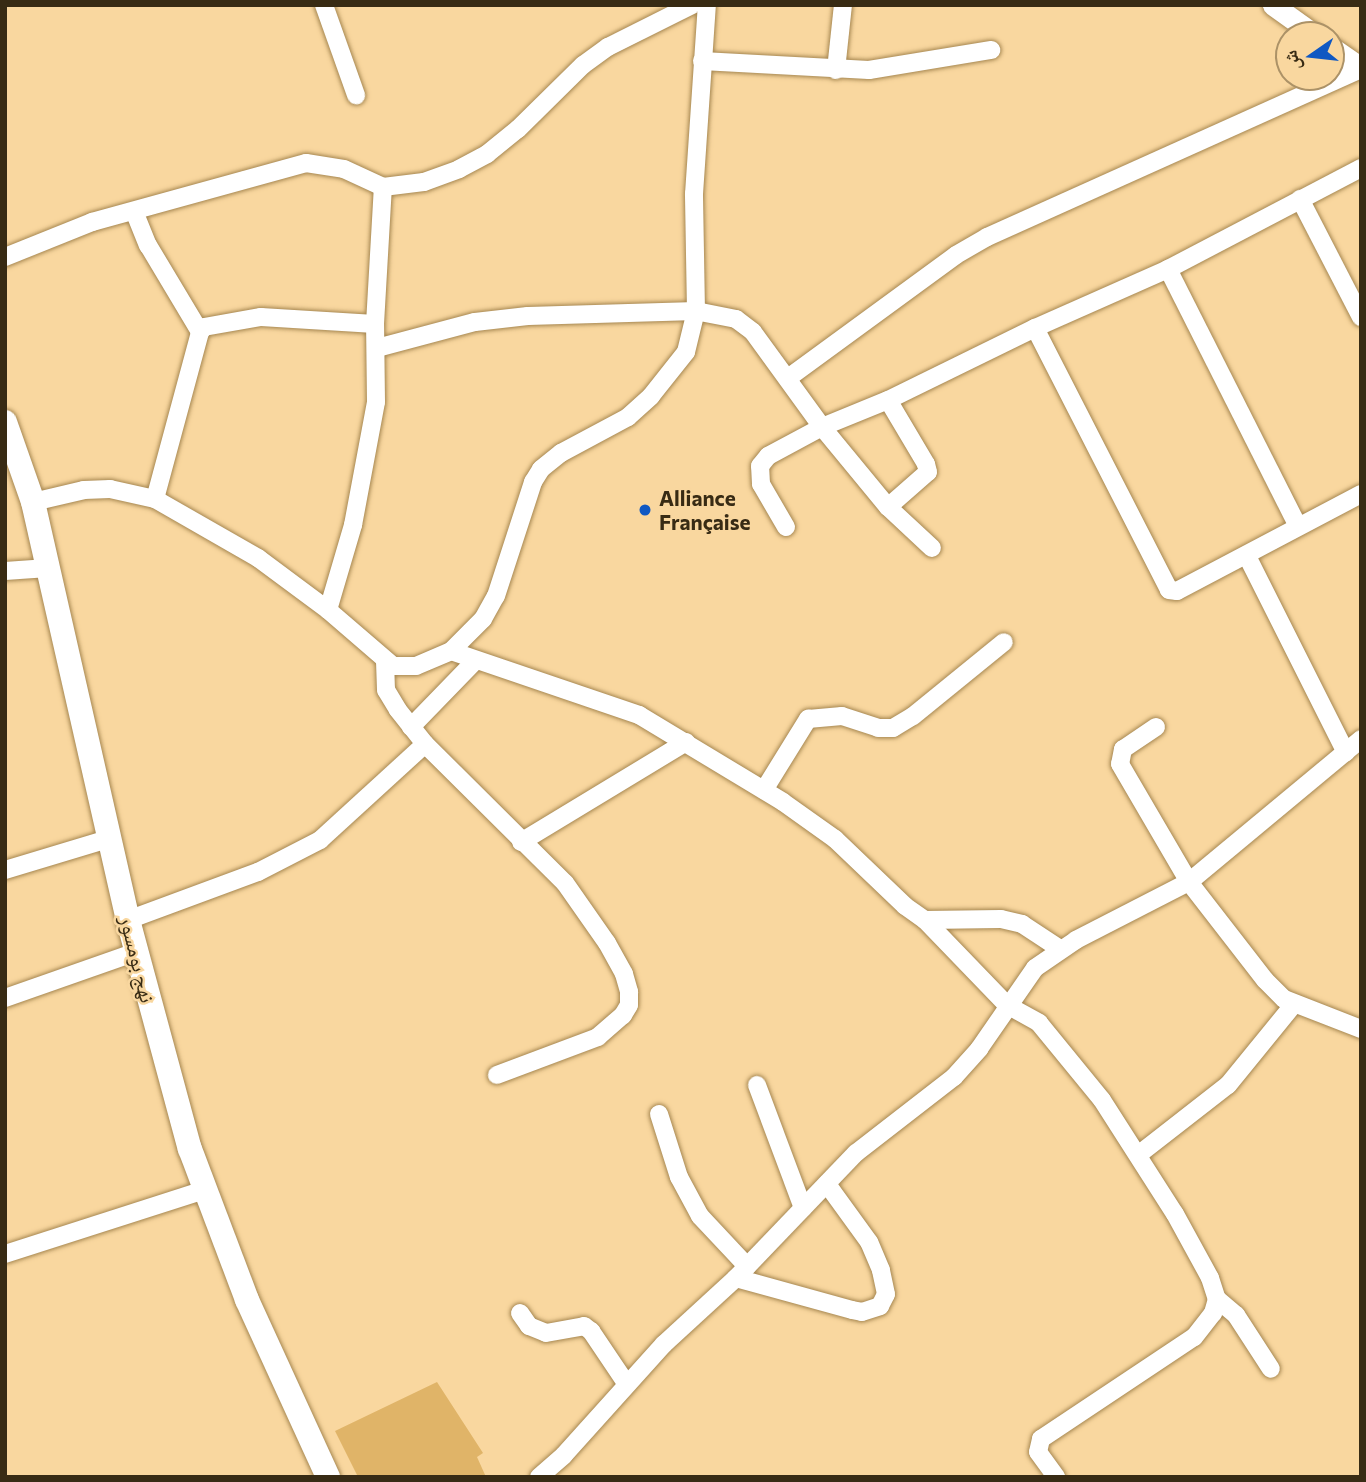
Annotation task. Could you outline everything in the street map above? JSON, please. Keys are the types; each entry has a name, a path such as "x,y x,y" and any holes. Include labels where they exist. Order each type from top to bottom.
{"main road":[{"name":"نهج بومسور","path":"5,422 33,502 128,920 174,1096 204,1190 247,1300 328,1477"}],"street":[{"path":"324,5 356,95"},
{"path":"5,257 51,236 306,163 344,169 383,187 424,182 487,154 518,129 583,65 608,47 692,5"},
{"path":"33,502 84,490 110,489 155,499 258,558 328,610 385,661 400,667 416,666 451,651 483,619 496,596 533,482 541,469 561,453 628,417 651,396 686,352 696,311 694,194 707,5"},
{"path":"836,70 843,5"},
{"path":"1273,5 1295,21"},
{"path":"702,61 836,70 921,63 991,50"},
{"path":"1345,57 1361,68"},
{"path":"788,378 956,255 987,237 1043,209 1119,179 1361,68"},
{"path":"786,527 761,484 760,466 768,456 822,427 888,400 1035,328 1168,269 1361,168"},
{"path":"328,610 353,525 376,402 375,324 383,187"},
{"path":"1300,200 1361,317"},
{"path":"134,211 148,245 200,332"},
{"path":"1168,269 1298,526"},
{"path":"377,348 475,322 528,316 696,311 746,324 822,427 888,507 932,548"},
{"path":"155,499 200,332 217,322 261,317 375,324"},
{"path":"1035,328 1165,587 1177,591 1361,494"},
{"path":"888,400 926,464 928,472 888,507"},
{"path":"1247,556 1346,752"},
{"path":"5,571 48,568"},
{"path":"764,790 808,719 842,716 878,728 893,728 913,716 1004,642"},
{"path":"451,651 639,715 764,790 835,839 905,906 925,920 1007,1005 1039,1023 1053,1038 1102,1100 1175,1214 1210,1278 1217,1299 1236,1315 1271,1369"},
{"path":"411,727 476,660"},
{"path":"385,661 386,690 411,727 521,842 565,883 591,918 624,974 629,1005 598,1037 497,1075"},
{"path":"1156,727 1123,749 1120,764 1189,883 1265,980 1284,999 1361,1029"},
{"path":"539,1477 564,1455 626,1383 741,1272 856,1153 954,1077 979,1049 1035,968 1060,949 1189,883 1361,739"},
{"path":"521,842 686,742"},
{"path":"128,920 258,872 320,840 425,744"},
{"path":"5,870 111,838"},
{"path":"925,920 1002,919 1023,924 1060,949"},
{"path":"5,998 136,952"},
{"path":"1138,1155 1228,1085 1294,1004"},
{"path":"757,1085 803,1208"},
{"path":"659,1114 688,1196 741,1272 852,1311 862,1312 880,1306 886,1294 881,1270 869,1242 827,1184"},
{"path":"5,1254 204,1190"},
{"path":"1056,1477 1038,1452 1041,1439 1194,1337 1213,1313 1217,1299"},
{"path":"520,1313 529,1326 546,1333 583,1326 591,1331 626,1383"}],"shaded area":[{"path":"437,1382 483,1453 477,1457 486,1477 358,1477 335,1431"}],"place":[{"name":"Alliance Française","path":"645,510"}]}
